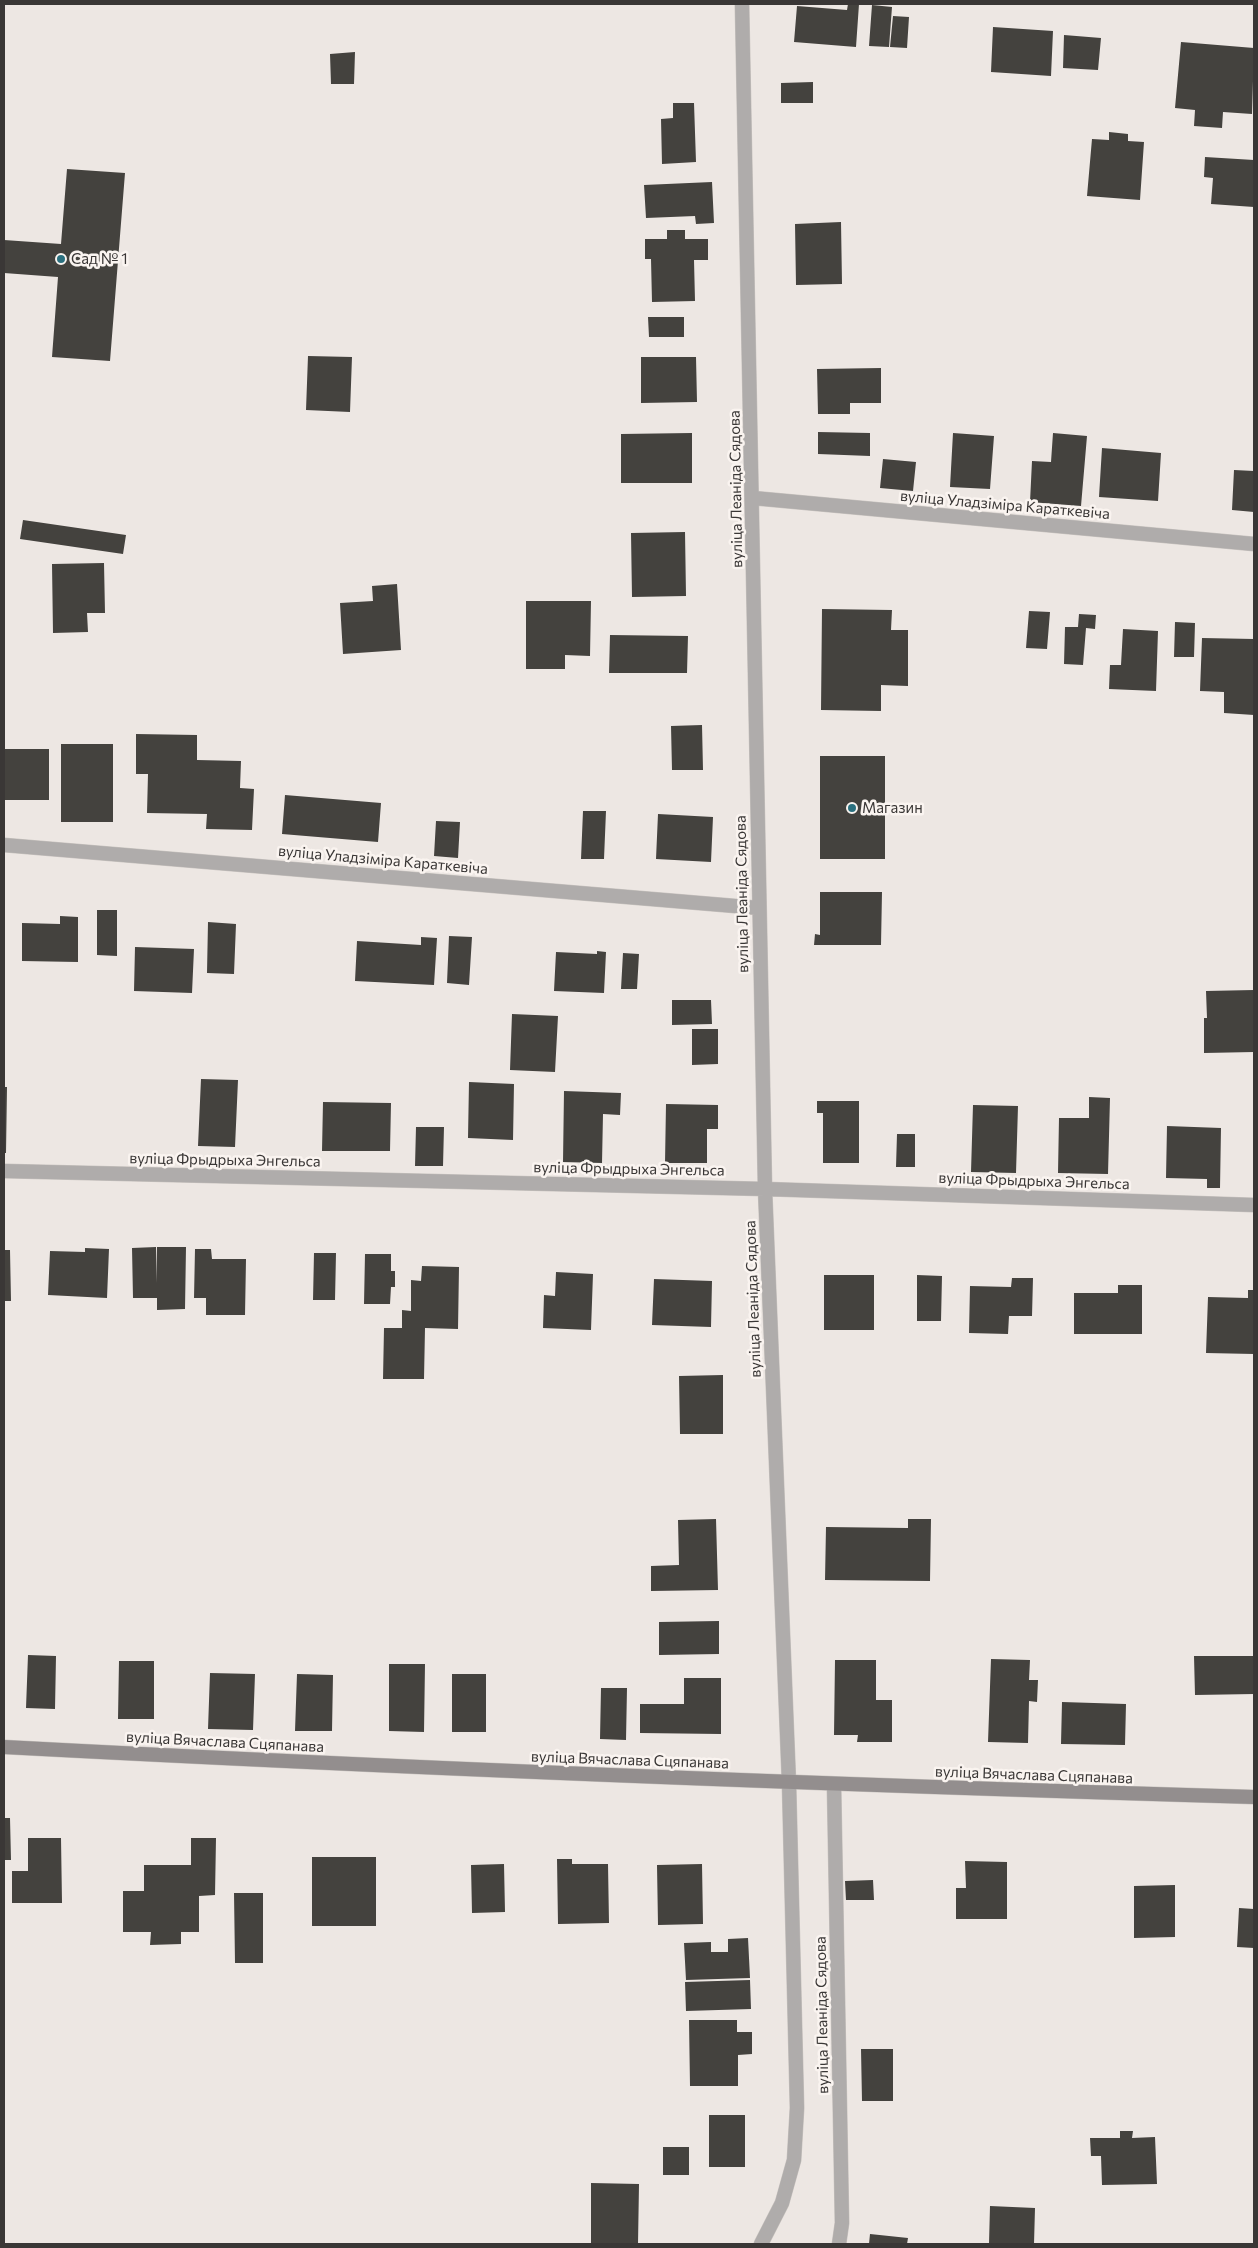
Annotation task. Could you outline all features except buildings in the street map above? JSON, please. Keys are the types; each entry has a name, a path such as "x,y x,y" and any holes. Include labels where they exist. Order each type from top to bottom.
{"main road":[{"name":"вуліца Вячаслава Сцяпанава","path":"4,1747 266,1761 788,1784 1254,1798"}],"street":[{"name":"вуліца Леаніда Сядова","path":"742,4 765,1188 788,1784 798,2108 794,2160 782,2203 761,2244"},
{"name":"вуліца Уладзіміра Караткевіча","path":"753,498 1254,544"},
{"name":"вуліца Уладзіміра Караткевіча","path":"4,845 759,908"},
{"name":"вуліца Фрыдрыха Энгельса","path":"4,1171 765,1188 1254,1205"},
{"name":"вуліца Леаніда Сядова","path":"834,1785 842,2223 839,2244"}],"place":[{"name":"Сад № 1","path":"61,259"},
{"name":"Магазин","path":"852,808"}]}
